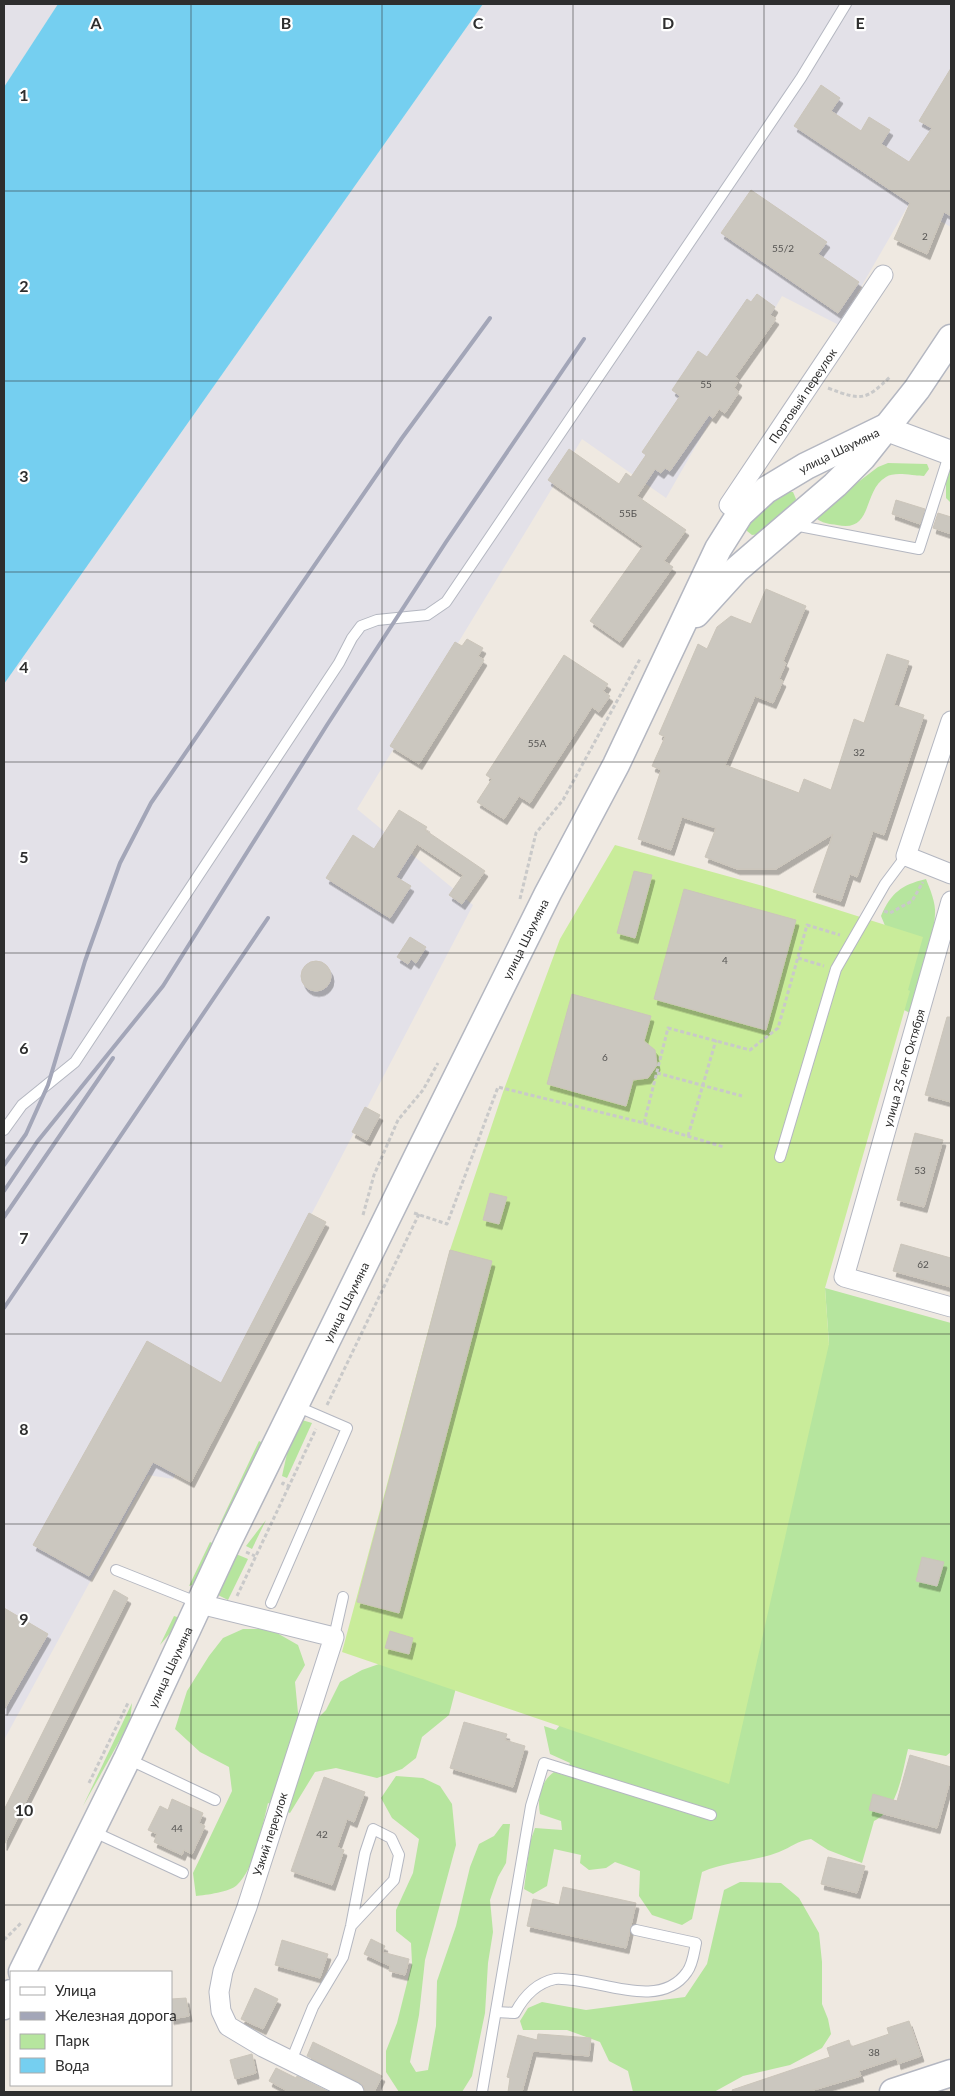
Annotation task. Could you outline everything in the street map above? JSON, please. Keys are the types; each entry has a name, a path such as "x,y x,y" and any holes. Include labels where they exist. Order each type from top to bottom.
{"main road":[{"path":"884,428 917,389 951,338"},
{"name":"улица Шаумяна","path":"22,1971 127,1759 227,1544 392,1206 548,893 616,765 718,549 740,514 766,490 806,466 884,428"},
{"name":"улица Шаумяна","path":"676,637 730,576 764,544 834,485 862,457 884,428"},
{"path":"740,514 739,530 749,542 764,544"},
{"path":"4,2006 10,1995"},
{"path":"893,2092 951,2073"}],"street":[{"name":"Портовый переулок","path":"740,514 729,505 883,275"},
{"path":"884,428 950,452"},
{"path":"951,721 906,856 951,874"},
{"name":"улица 25 лет Октября","path":"951,901 844,1277 951,1307"},
{"path":"200,1604 334,1637"},
{"name":"Узкий переулок","path":"334,1637 247,1907 223,1971 219,1992 221,2011 228,2026 263,2047 354,2092"}],"lane":[{"path":"4,1130 22,1104 75,1062 339,663 352,638 361,626 377,620 427,615 446,602 796,86 846,4"},
{"path":"788,524 918,549 950,452"},
{"path":"780,1157 836,969 885,884 906,856"},
{"path":"271,1602 347,1428 295,1405"},
{"path":"116,1570 200,1604"},
{"path":"334,1637 343,1596"},
{"path":"127,1759 215,1800"},
{"path":"482,2092 531,1806 544,1763 711,1815"},
{"path":"291,2061 314,2007 343,1957 365,1853 373,1829 391,1838 399,1855 394,1880 351,1926"},
{"path":"92,1831 183,1873"},
{"path":"496,2012 515,2013 522,1999 535,1988 556,1979 587,1982 621,1989 656,1991 675,1984 688,1972 696,1943 636,1930"}],"path":[{"path":"811,382 851,397 864,397 876,390 891,376"},
{"path":"518,903 536,833 563,800 642,655"},
{"path":"871,908 890,913 912,901 922,884 929,865"},
{"path":"644,1123 668,1028 750,1050 778,1028 807,925 853,939"},
{"path":"798,958 836,969"},
{"path":"688,1136 716,1040"},
{"path":"374,1175 398,1120 423,1090 441,1057"},
{"path":"656,1073 742,1096"},
{"path":"392,1206 447,1224 498,1087 644,1123 724,1146"},
{"path":"229,1611 419,1214"},
{"path":"279,1491 283,1483 289,1486"}],"shaded area":[{"path":"4,4 58,4 4,87"},
{"path":"483,4 951,4 951,227 909,204 839,325 782,296 666,498 582,439 357,809 473,905 173,1479 148,1475 4,1740 4,684"}],"green space":[{"path":"888,463 927,464 929,469 924,476 899,474 886,477 873,492 862,517 857,523 849,526 837,525 823,522 816,518 816,514 878,467"},
{"path":"951,467 951,503 946,498 946,476"},
{"path":"789,492 793,492 796,499 794,506 761,534 752,535 747,531 746,525 758,511"},
{"path":"615,845 763,886 923,937 908,990 910,991 825,1288 829,1344 729,1784 342,1652 450,1250 503,1092 560,939"},
{"path":"926,879 935,905 934,926 926,964 910,1013 896,1006 886,928 881,916 889,901 898,891 910,884"},
{"path":"825,1288 951,1323 951,1752 946,1756 908,1749 894,1800 882,1816 874,1821 862,1863 828,1850 811,1839 801,1841 783,1850 759,1858 711,1868 702,1872 692,1919 682,1925 652,1915 639,1896 640,1871 615,1862 606,1868 589,1870 580,1863 581,1855 554,1849 547,1886 533,1894 524,1889 530,1842 535,1828 562,1830 561,1821 540,1814 541,1790 546,1780 554,1772 564,1775 570,1763 550,1754 544,1726 556,1730 568,1715 829,1344"},
{"path":"302,1420 312,1423 287,1478 282,1476 290,1440"},
{"path":"259,1441 263,1443 221,1532 217,1530"},
{"path":"266,1520 252,1549 246,1546"},
{"path":"210,1542 214,1544 195,1584 189,1586"},
{"path":"236,1554 248,1559 228,1600 216,1594"},
{"path":"174,1616 180,1618 177,1625 160,1645"},
{"path":"243,1629 270,1629 298,1645 305,1665 295,1682 298,1713 315,1721 326,1710 340,1682 362,1670 396,1658 457,1684 449,1715 422,1737 416,1758 402,1769 377,1778 336,1768 315,1772 290,1813 268,1803 253,1858 249,1868 237,1885 224,1891 196,1896 193,1873 232,1791 229,1767 200,1752 175,1729 187,1691 209,1656 223,1638"},
{"path":"132,1703 130,1722 83,1806"},
{"path":"396,1776 423,1778 440,1786 452,1804 456,1845 425,1960 419,2015 410,2062 416,2072 428,2070 436,2026 437,1981 456,1926 470,1867 479,1844 494,1836 503,1824 510,1824 506,1863 498,1877 490,1900 493,1932 488,1963 485,2013 472,2076 462,2092 399,2092 386,2072 386,2051 397,2023 412,1963 411,1943 396,1931 396,1910 413,1873 419,1839 392,1818 381,1798"},
{"path":"740,1882 781,1883 799,1898 819,1933 822,1962 822,2004 831,2034 822,2048 790,2065 743,2076 714,2092 633,2092 628,2071 609,2061 600,2042 567,2030 523,2030 520,2021 528,2008 542,2002 586,2010 685,1997 707,1964 724,1890"}],"water":[{"path":"58,4 483,4 4,684 4,87"}],"building":[{"path":"951,68 951,216 944,212 927,254 894,239 910,203 794,126 821,85 840,98 831,111 861,131 869,117 890,130 881,144 909,162 932,128 919,121"},
{"path":"751,190 827,242 818,254 859,282 838,313 721,233"},
{"path":"757,294 775,307 770,315 776,319 735,377 739,380 734,388 739,392 725,413 719,409 713,418 709,415 670,471 665,468 661,473 655,469 637,496 686,530 664,561 673,567 620,642 590,621 643,546 548,480 569,449 619,484 626,473 631,477 646,455 642,452 680,396 672,390 698,351 707,357 747,299 751,302"},
{"path":"896,500 925,509 920,524 892,514"},
{"path":"938,513 951,517 951,534 933,528"},
{"path":"766,589 806,606 783,661 786,663 779,679 783,681 773,703 755,696 725,765 799,793 804,779 831,790 854,719 864,723 887,654 909,661 894,705 924,715 884,835 873,831 857,877 850,874 841,901 813,892 833,834 776,869 737,869 705,857 716,828 682,817 671,850 638,839 661,770 652,766 665,737 659,734 698,644 707,649 717,627 731,616 751,624"},
{"path":"467,639 483,648 478,656 484,660 419,764 390,746 455,642 462,646"},
{"path":"564,655 608,684 603,691 610,696 599,712 592,707 530,803 519,796 504,819 477,802 492,779 486,775"},
{"path":"399,810 427,827 425,830 485,871 462,904 449,895 463,875 417,844 396,877 411,886 390,918 326,878 353,835 374,849"},
{"path":"634,871 652,875 635,938 617,933"},
{"path":"684,889 796,920 766,1030 654,999"},
{"path":"410,937 426,947 416,963 411,959 408,964 397,957"},
{"path":"316,961 322,962 330,970 330,982 322,990 316,991 310,990 302,982 301,976 302,970 310,962"},
{"path":"572,994 651,1016 644,1041 655,1050 657,1065 648,1078 633,1080 626,1106 547,1084"},
{"path":"947,1017 951,1017 951,1102 925,1095"},
{"path":"365,1107 380,1115 367,1140 352,1132"},
{"path":"915,1133 943,1140 924,1207 897,1200"},
{"path":"490,1193 507,1197 499,1224 483,1220"},
{"path":"309,1213 326,1222 191,1482 153,1462 89,1576 33,1545 147,1341 221,1383"},
{"path":"901,1244 951,1258 951,1287 893,1271"},
{"path":"450,1250 492,1261 399,1613 357,1602"},
{"path":"922,1557 944,1562 937,1586 916,1581"},
{"path":"114,1590 128,1598 4,1845 4,1810"},
{"path":"4,1608 48,1634 4,1710"},
{"path":"390,1631 413,1638 409,1654 385,1648"},
{"path":"464,1722 507,1734 505,1740 525,1746 513,1787 450,1768"},
{"path":"910,1755 951,1767 951,1777 937,1828 869,1810 873,1794 897,1801"},
{"path":"324,1777 365,1792 354,1822 347,1819 337,1847 344,1850 332,1885 291,1871"},
{"path":"172,1799 203,1813 199,1823 205,1826 192,1854 184,1850 182,1855 154,1842 157,1834 148,1830 160,1806 168,1810"},
{"path":"828,1857 865,1866 857,1893 821,1884"},
{"path":"563,1887 636,1903 626,1948 527,1926 533,1899 559,1905"},
{"path":"371,1939 385,1946 382,1952 409,1959 405,1975 389,1971 390,1966 364,1954"},
{"path":"282,1940 328,1954 320,1978 275,1965"},
{"path":"255,1988 278,1999 263,2029 241,2019"},
{"path":"186,1998 189,2016 172,2019 172,1999"},
{"path":"909,2021 921,2056 898,2064 897,2058 859,2071 861,2076 807,2092 733,2092 732,2090 830,2057 827,2048 849,2040 851,2047 889,2034 887,2028"},
{"path":"538,2034 591,2038 589,2056 533,2051 522,2092 508,2092 510,2078 507,2077 518,2035 537,2040"},
{"path":"313,2042 382,2076 374,2092 365,2092 364,2086 359,2082 307,2056"},
{"path":"252,2054 256,2073 235,2079 230,2060"},
{"path":"276,2068 329,2092 289,2092 269,2081"}],"railway":[{"path":"4,1165 26,1134 48,1085 85,961 120,863 151,803 402,438 490,318"},
{"path":"4,1191 37,1142 163,986 327,725 446,542 584,339"},
{"path":"4,1308 268,918"},
{"path":"4,1217 113,1058"}]}
